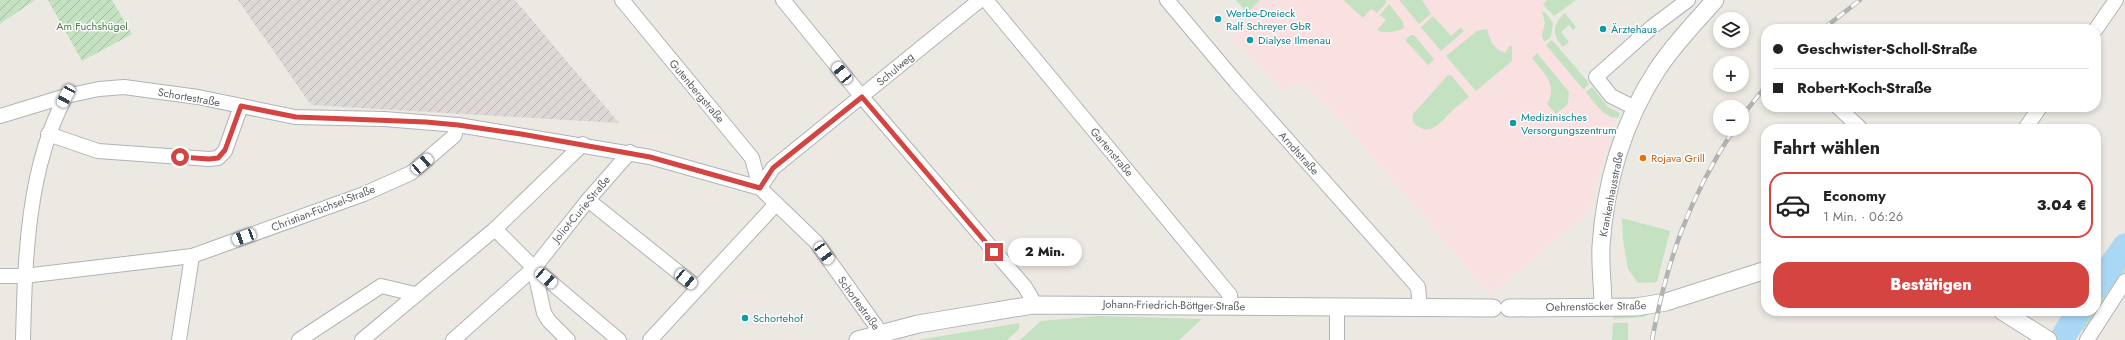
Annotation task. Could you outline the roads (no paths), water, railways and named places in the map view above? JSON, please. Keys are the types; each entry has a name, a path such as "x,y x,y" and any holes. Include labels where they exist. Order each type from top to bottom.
{"street":[{"name":"Gutenbergstraße","path":"622,0 752,158 760,188"},
{"path":"783,0 862,97 1025,287 1031,297 1033,305"},
{"name":"Schulweg","path":"760,188 773,168 980,0"},
{"name":"Gartenstraße","path":"986,0 1230,295 1230,306"},
{"name":"Arndtstraße","path":"1167,0 1236,82 1418,287 1420,308"},
{"path":"1635,108 1611,96 1596,77 1652,28 1688,0"},
{"name":"Krankenhausstraße","path":"1603,307 1601,246 1606,209 1624,134 1635,108 1664,60 1715,0"},
{"path":"2099,24 2116,0"},
{"name":"Schortestraße","path":"0,116 66,96 99,89 124,87 198,97 296,117 384,119 458,125 630,152 760,188 816,242 881,334"},
{"path":"23,340 24,276 31,215 48,134 66,96"},
{"path":"48,134 98,151 209,159 218,158 225,150 241,106"},
{"path":"1843,112 1856,124"},
{"path":"2028,124 2037,112"},
{"name":"Christian-Füchsel-Straße","path":"0,276 24,276 192,256 364,194 411,173 454,136 458,125"},
{"path":"362,340 415,294 495,229 583,144"},
{"name":"Joliot-Curie-Straße","path":"452,340 534,268 588,200 630,152"},
{"path":"588,200 698,288"},
{"path":"650,340 776,204"},
{"path":"495,229 534,268 619,340"},
{"path":"179,340 192,256"},
{"path":"534,268 544,313 549,321 568,340"},
{"name":"Oehrenstöcker Straße","path":"1501,308 1636,307 1666,302 1761,272"},
{"path":"2087,340 2125,281"},
{"path":"299,340 375,288 381,286 415,294"},
{"name":"Johann-Friedrich-Böttger-Straße","path":"858,340 937,320 1033,305 1501,308"},
{"path":"1337,308 1337,340"},
{"path":"2010,316 2048,340"}],"waterway":[{"path":"2101,280 2125,246"},
{"path":"2061,340 2076,316"}],"railway":[{"path":"1829,24 1860,0"},
{"path":"1749,107 1761,92"},
{"path":"1652,340 1665,283 1682,230 1704,180 1730,136"}],"place":[{"name":"Werbe-Dreieck Ralf Schreyer GbR","path":"1218,19"},
{"name":"Ärztehaus","path":"1603,29"},
{"name":"Dialyse Ilmenau","path":"1250,40"},
{"name":"Medizinisches Versorgungszentrum","path":"1513,123"},
{"name":"Rojava Grill","path":"1643,158"},
{"name":"Schortehof","path":"745,318"}],"park label":[{"name":"Am Fuchshügel","path":"92,26"}]}
